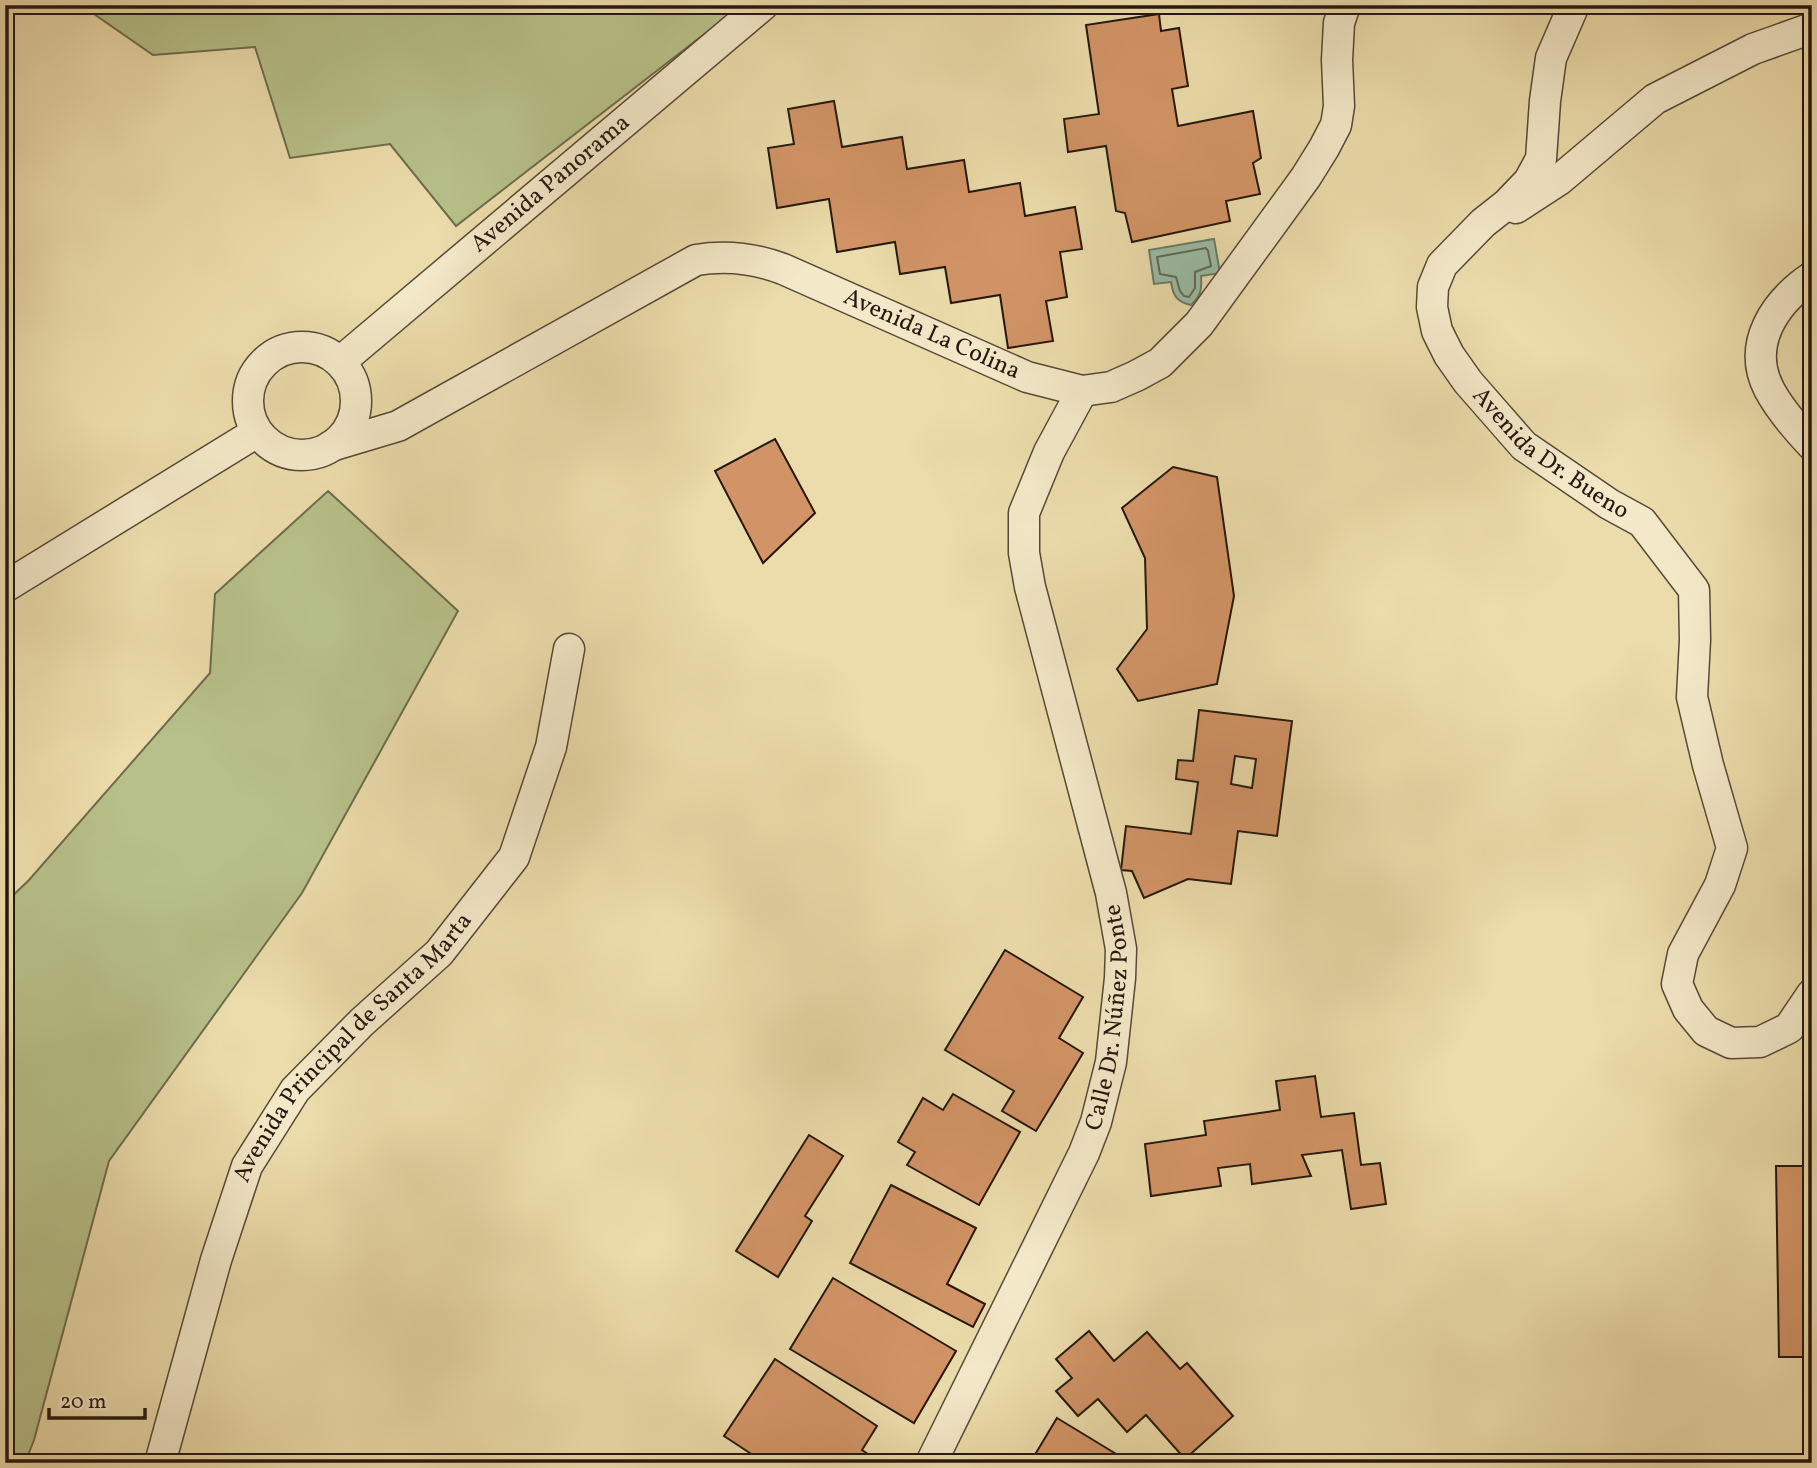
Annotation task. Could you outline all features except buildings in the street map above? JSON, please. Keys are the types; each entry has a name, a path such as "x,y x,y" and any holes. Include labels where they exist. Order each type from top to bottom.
{"street":[{"name":"Avenida Panorama","path":"340,362 763,5"},
{"name":"Avenida La Colina","path":"331,446 398,426 696,260 717,257 761,261 772,265 1027,377 1082,391 1111,387 1160,363 1199,324 1306,177 1336,125 1339,106 1339,23 1345,5"},
{"name":"Avenida Dr. Bueno","path":"1574,5 1551,58 1541,159 1529,181 1442,265 1433,286 1432,307 1437,331 1449,355 1468,382 1524,446 1609,504 1642,522 1694,590 1692,697 1732,848 1720,885 1699,919 1683,954 1677,984 1688,1009 1706,1031 1731,1043 1760,1042 1789,1028 1812,994"},
{"path":"1463,243 1559,180 1654,99 1753,49 1812,28"},
{"path":"1812,277 1793,290 1777,309 1764,333 1760,355 1768,386 1787,418 1812,445"},
{"path":"291,347 309,347 326,352 340,362 350,375 356,406 352,421 343,435 331,446 316,453 291,453 269,444 257,432 249,416 247,398 251,381 260,366 274,354 291,347"},
{"name":"Calle Dr. Núñez Ponte","path":"931,1463 1084,1153 1096,1122 1111,1062 1121,950 1111,893 1030,587 1024,553 1024,513 1049,452 1082,391"},
{"path":"5,587 257,432"},
{"name":"Avenida Principal de Santa Marta","path":"159,1463 216,1260 247,1167 295,1090 362,1022 439,953 514,857 551,747 569,649"}],"shaded area":[{"path":"81,5 742,5 456,226 390,144 290,158 255,47 153,55"},
{"path":"328,491 458,611 302,893 109,1161 34,1440 25,1463 5,1463 5,903 29,880 210,673 215,594"}],"water":[{"path":"1214,239 1220,273 1201,276 1200,292 1191,305 1176,298 1171,282 1154,284 1149,250"}]}
